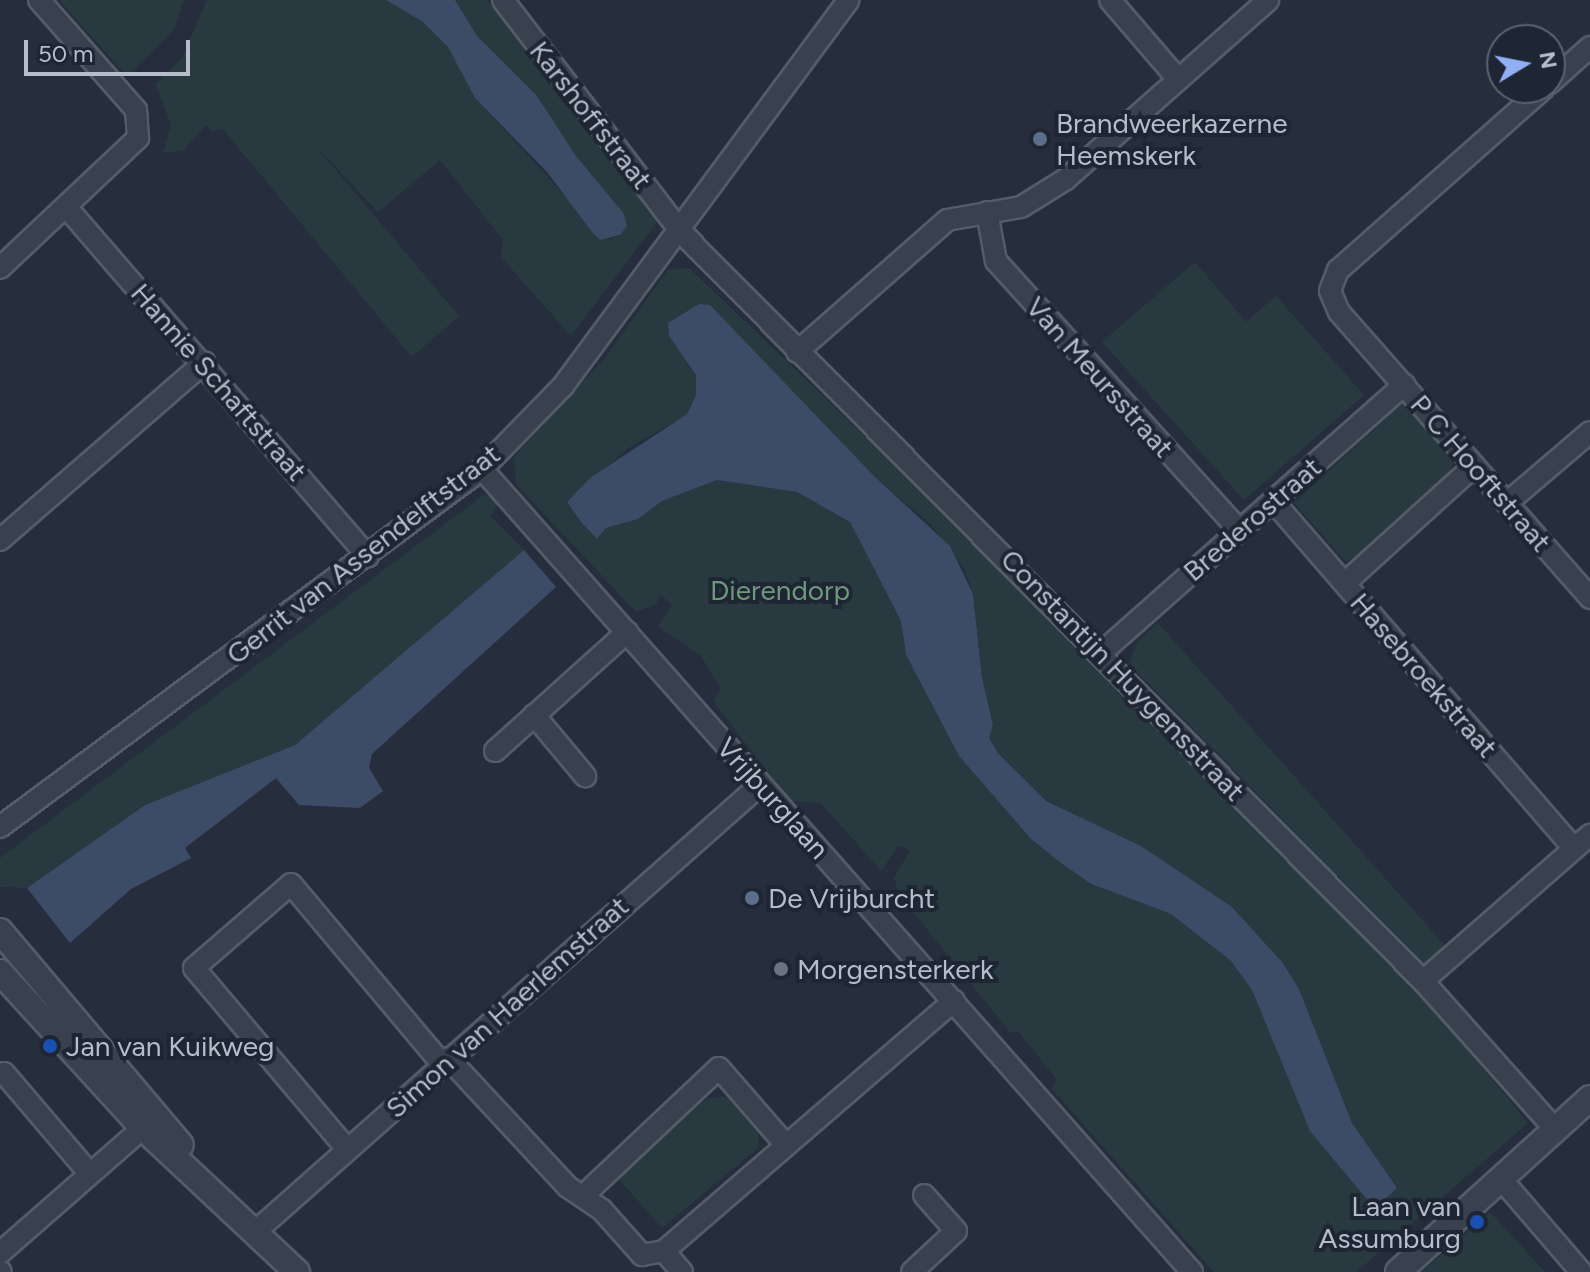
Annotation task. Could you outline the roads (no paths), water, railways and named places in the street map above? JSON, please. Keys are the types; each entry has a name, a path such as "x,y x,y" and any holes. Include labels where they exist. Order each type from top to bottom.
{"street":[{"path":"0,268 131,150 140,124 136,110 39,0"},
{"name":"Karshoffstraat","path":"503,0 680,231"},
{"name":"Gerrit van Assendelftstraat","path":"0,827 368,557 482,469 563,386 626,296 680,231 849,0"},
{"path":"1110,0 1178,79"},
{"path":"797,352 947,220 1021,207 1041,197 1268,0"},
{"path":"1566,72 1586,59"},
{"name":"P C Hooftstraat","path":"1526,104 1338,270 1330,291 1339,312 1590,598"},
{"name":"Hannie Schaftstraat","path":"68,209 205,362 368,557"},
{"name":"Van Meursstraat","path":"987,212 996,261 1238,529"},
{"name":"Constantijn Huygensstraat","path":"680,231 1423,981 1555,1129"},
{"path":"0,540 205,362"},
{"name":"Brederostraat","path":"1101,653 1404,385"},
{"path":"1507,503 1590,432"},
{"path":"1345,583 1474,466"},
{"name":"Vrijburglaan","path":"482,469 1192,1272"},
{"name":"Hasebroekstraat","path":"1273,501 1574,849"},
{"path":"495,751 627,632"},
{"path":"534,715 585,776"},
{"name":"Simon van Haerlemstraat","path":"255,1232 760,785"},
{"path":"1423,981 1590,835"},
{"path":"347,1149 194,968 291,884 445,1061 568,1187 584,1195 642,1255 664,1251 954,1001"},
{"path":"0,931 150,1122"},
{"path":"0,972 297,1272"},
{"path":"584,1195 719,1068 785,1144"},
{"path":"4,1073 89,1173"},
{"path":"1398,1272 1590,1098"},
{"path":"0,1253 150,1122"},
{"path":"1502,1180 1581,1272"},
{"path":"916,1271 956,1231 924,1195"},
{"path":"664,1251 682,1272"}],"water":[{"path":"386,0 455,0 477,36 537,96 576,156 624,214 627,226 620,235 600,240 592,232 547,172 475,98 448,47 423,22"},
{"path":"699,304 710,305 874,476 950,546 973,594 982,678 993,725 989,738 998,753 1046,801 1141,846 1232,907 1283,963 1299,989 1352,1123 1397,1188 1375,1209 1310,1131 1252,990 1231,961 1171,914 1091,884 1061,863 1031,839 959,756 906,655 901,621 850,522 797,492 717,480 662,501 638,519 606,528 597,539 581,522 567,502 590,478 687,414 696,395 696,375 669,336 668,323"},
{"path":"524,550 556,587 372,754 369,768 383,791 360,808 299,805 276,778 185,848 191,858 131,889 70,943 27,888 145,805 295,745"}],"place":[{"name":"Brandweerkazerne Heemskerk","path":"1040,139"},
{"name":"De Vrijburcht","path":"752,898"},
{"name":"Morgensterkerk","path":"781,969"},
{"name":"Jan van Kuikweg","path":"50,1046"},
{"name":"Laan van Assumburg","path":"1477,1222"}],"park label":[{"name":"Dierendorp","path":"780,590"}]}
